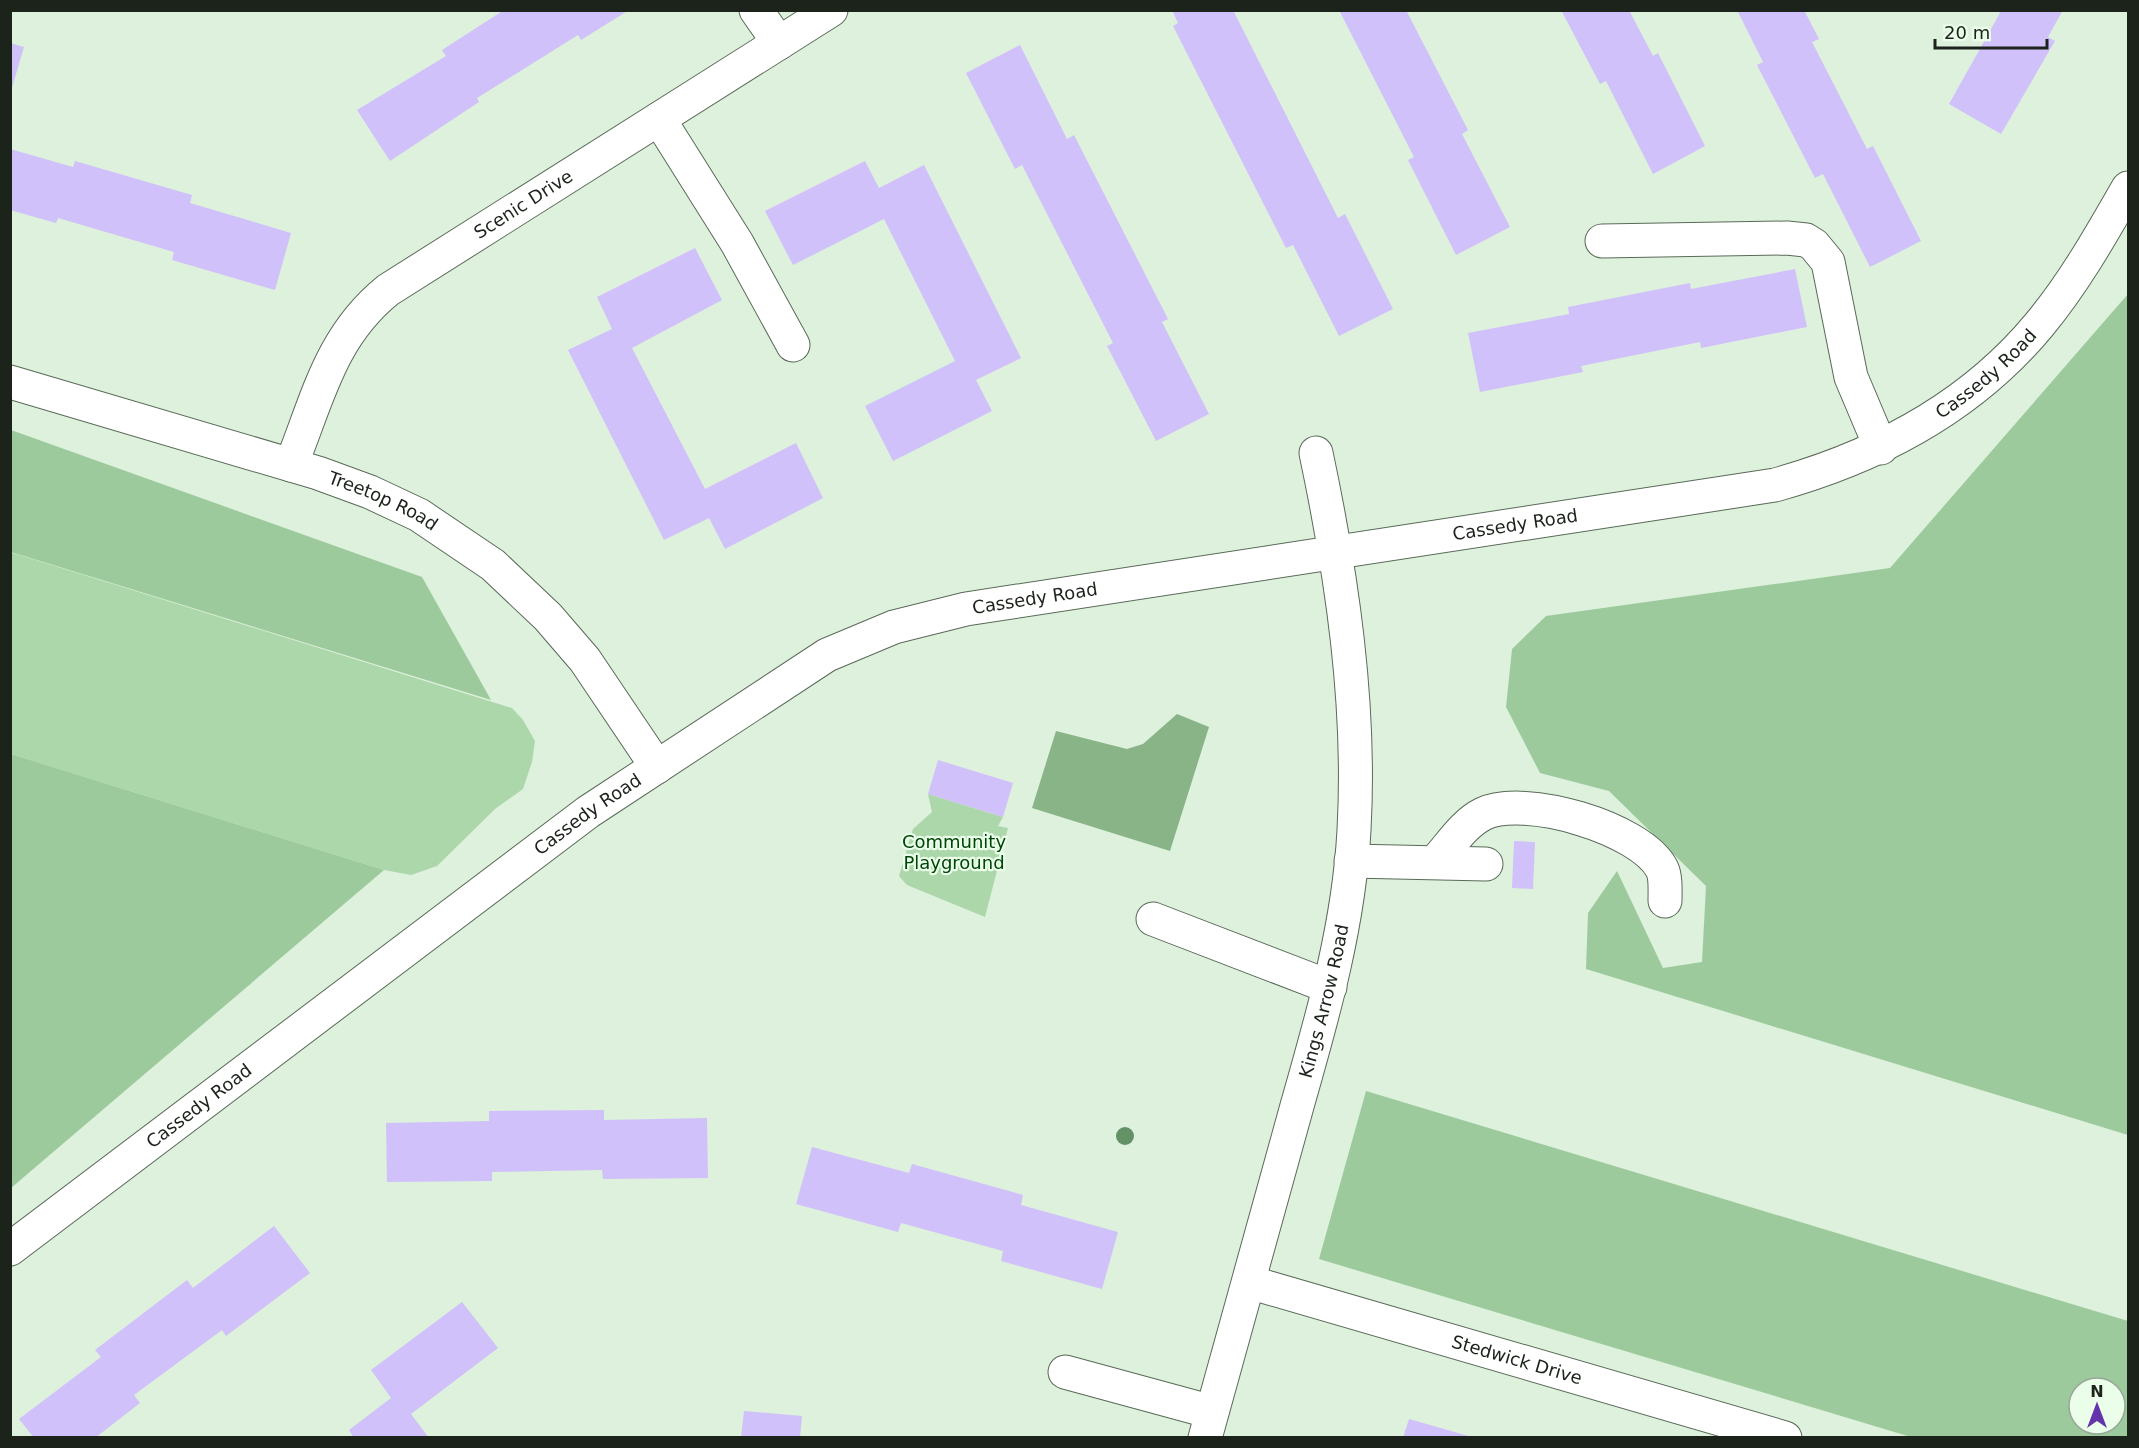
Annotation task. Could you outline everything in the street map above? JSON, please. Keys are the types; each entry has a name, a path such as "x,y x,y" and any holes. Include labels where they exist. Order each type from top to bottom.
{"street":[{"path":"756,10 779,43"},
{"name":"Scenic Drive","path":"291,465 340,342 369,305 388,290 831,10"},
{"path":"659,119 737,243 793,345"},
{"name":"Cassedy Road","path":"10,1249 588,812 827,655 912,621 966,609 1775,485 1834,467 1881,448 1954,403 2013,353 2061,297 2128,188"},
{"path":"1602,242 1787,238 1806,240 1814,244 1828,262 1851,377 1881,448"},
{"name":"Treetop Road","path":"10,382 348,483 406,508 493,566 549,617 571,642 657,767"},
{"name":"Kings Arrow Road","path":"1208,1425 1330,987 1344,921 1351,861 1354,748 1350,671 1336,554 1316,453"},
{"path":"1435,862 1464,829 1484,814 1507,807 1539,809 1578,818 1619,834 1646,849 1663,870 1665,901"},
{"path":"1351,861 1387,864 1435,862 1486,864"},
{"path":"1153,919 1330,987"},
{"name":"Stedwick Drive","path":"1249,1282 1785,1437"},
{"path":"1065,1372 1208,1425"}],"green space":[{"path":"10,552 512,708 523,720 535,741 532,762 523,789 495,809 437,866 411,875 384,870 11,754"},
{"name":"Community Playground","path":"928,794 1003,817 998,826 1008,828 985,917 907,885 899,876 913,829 932,812"}],"shaded area":[{"path":"2128,294 2128,1135 1586,969 1588,913 1617,871 1663,968 1702,962 1706,886 1609,791 1540,773 1506,707 1512,649 1546,616 1890,568"},
{"path":"11,430 422,577 491,700 11,552"},
{"path":"1177,714 1209,727 1170,851 1032,808 1056,731 1127,749 1143,744"},
{"path":"10,754 384,870 11,1188"},
{"path":"1366,1091 2128,1321 2128,1437 1911,1437 1319,1259"}],"building":[{"path":"504,10 629,10 581,40 578,35 477,98 479,102 390,161 357,110 446,56 442,50"},
{"path":"1172,10 1233,10 1338,218 1345,214 1393,309 1339,336 1293,245 1286,248 1173,26 1178,23"},
{"path":"1339,10 1406,10 1468,130 1462,134 1510,227 1456,255 1408,160 1414,157"},
{"path":"1561,10 1629,10 1653,56 1658,53 1705,146 1653,174 1606,81 1600,84"},
{"path":"1737,10 1804,10 1819,39 1812,42 1867,149 1873,146 1921,241 1870,267 1823,174 1815,178 1757,65 1763,62"},
{"path":"1996,10 2063,10 2048,37 2055,41 2001,134 1949,104 2000,13"},
{"path":"10,43 24,47 11,91 10,91"},
{"path":"1020,45 1067,139 1074,135 1168,319 1162,322 1209,414 1156,441 1107,346 1113,343 1022,165 1015,169 966,73"},
{"path":"10,149 73,167 75,161 192,195 190,203 291,233 275,290 172,260 174,252 58,218 56,223 10,210"},
{"path":"865,161 879,188 924,165 1021,358 976,380 992,411 893,461 865,406 955,361 884,219 793,265 765,211"},
{"path":"695,248 722,300 632,348 705,489 796,443 823,498 725,549 709,518 664,540 568,350 612,329 597,297"},
{"path":"1795,269 1807,327 1701,348 1700,342 1581,366 1583,372 1480,392 1468,333 1569,314 1568,307 1690,283 1691,289"},
{"path":"938,760 1013,783 1003,817 928,794"},
{"path":"1514,841 1535,842 1533,889 1512,888"},
{"path":"604,1110 604,1120 707,1118 708,1178 603,1179 602,1170 492,1172 492,1181 387,1182 386,1123 489,1121 489,1111"},
{"path":"812,1147 909,1173 912,1164 1023,1195 1021,1205 1118,1232 1102,1289 1001,1261 1003,1251 901,1223 898,1232 796,1204"},
{"path":"274,1226 310,1273 226,1336 222,1330 134,1395 140,1403 95,1438 34,1438 19,1419 101,1357 95,1350 187,1280 193,1288"},
{"path":"462,1302 498,1348 411,1414 429,1438 354,1438 349,1430 391,1398 371,1370"},
{"path":"744,1411 802,1416 800,1438 741,1438"},
{"path":"1409,1419 1472,1437 1472,1438 1403,1438"}]}
